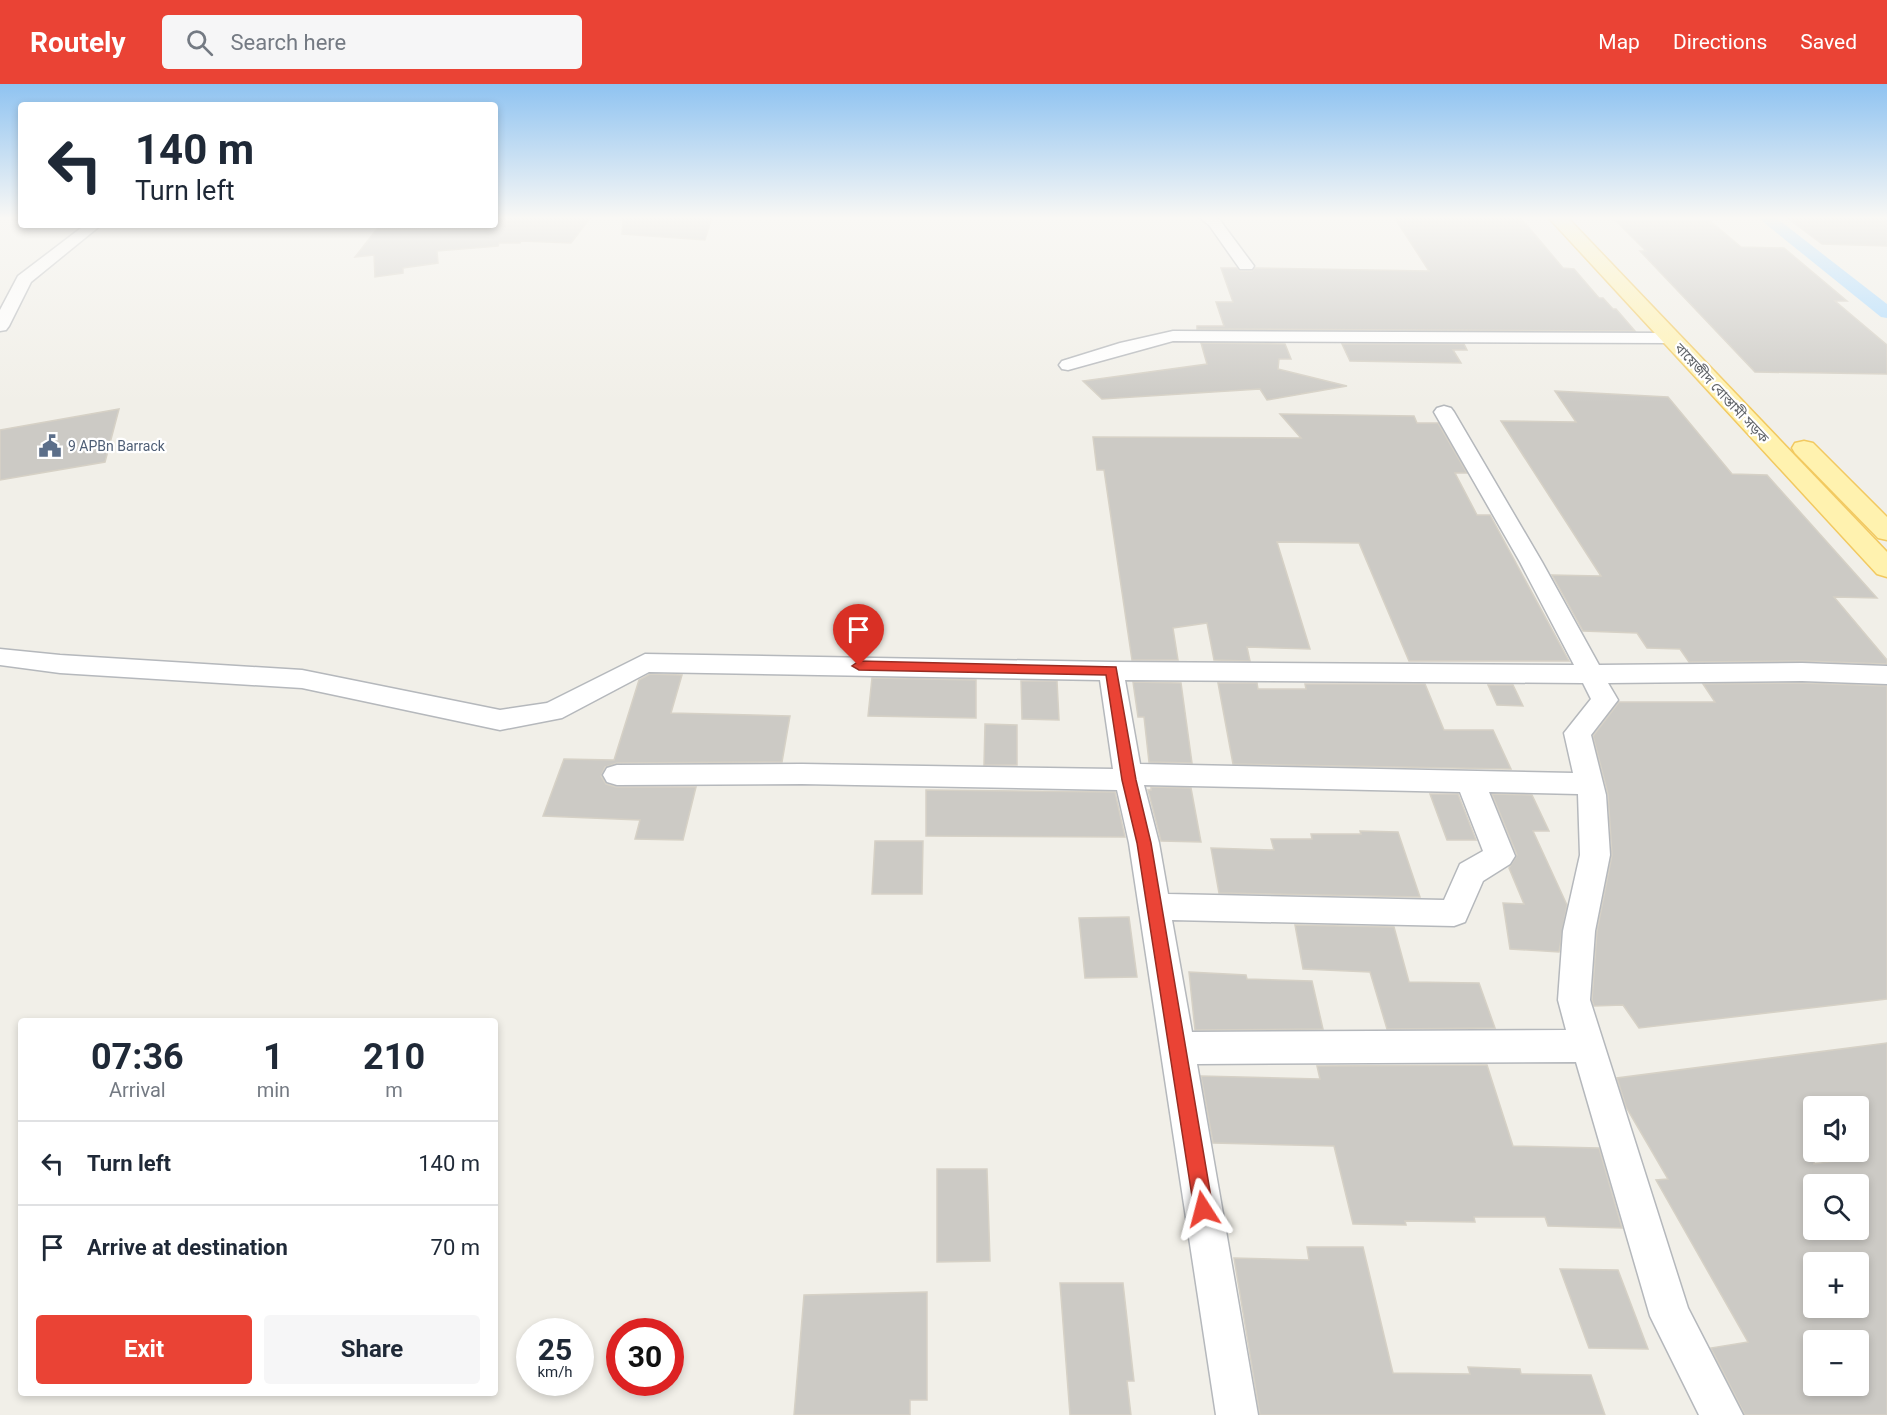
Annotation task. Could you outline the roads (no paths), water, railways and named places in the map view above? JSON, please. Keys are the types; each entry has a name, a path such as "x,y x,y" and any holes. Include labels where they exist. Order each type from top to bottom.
{"main road":[{"name":"বায়েজীদ বোস্তামী সড়ক","path":"1616,279 1887,568"},
{"name":"বায়েজীদ বোস্তামী সড়ক","path":"1639,279 1770,413"},
{"name":"বায়েজীদ বোস্তামী সড়ক","path":"1787,430 1887,532"}],"street":[{"path":"0,326 24,279"},
{"path":"1068,365 1126,346 1173,336 1671,338"},
{"path":"1444,412 1593,674 1605,700 1577,733 1592,795 1595,855 1579,931 1575,1000 1670,1316 1722,1415"},
{"path":"0,657 60,664 302,679 500,720 553,711 645,663 1111,670 1593,674 1802,672 1887,675"},
{"path":"1111,670 1128,777 1144,843 1237,1415"},
{"path":"617,775 1128,777 1590,784"},
{"path":"1154,906 1454,913 1471,873 1500,856 1470,781"},
{"path":"1177,1048 1587,1046"}],"waterway":[{"path":"1844,279 1887,313"}],"place":[{"name":"9 APBn Barrack","path":"50,446"}]}
